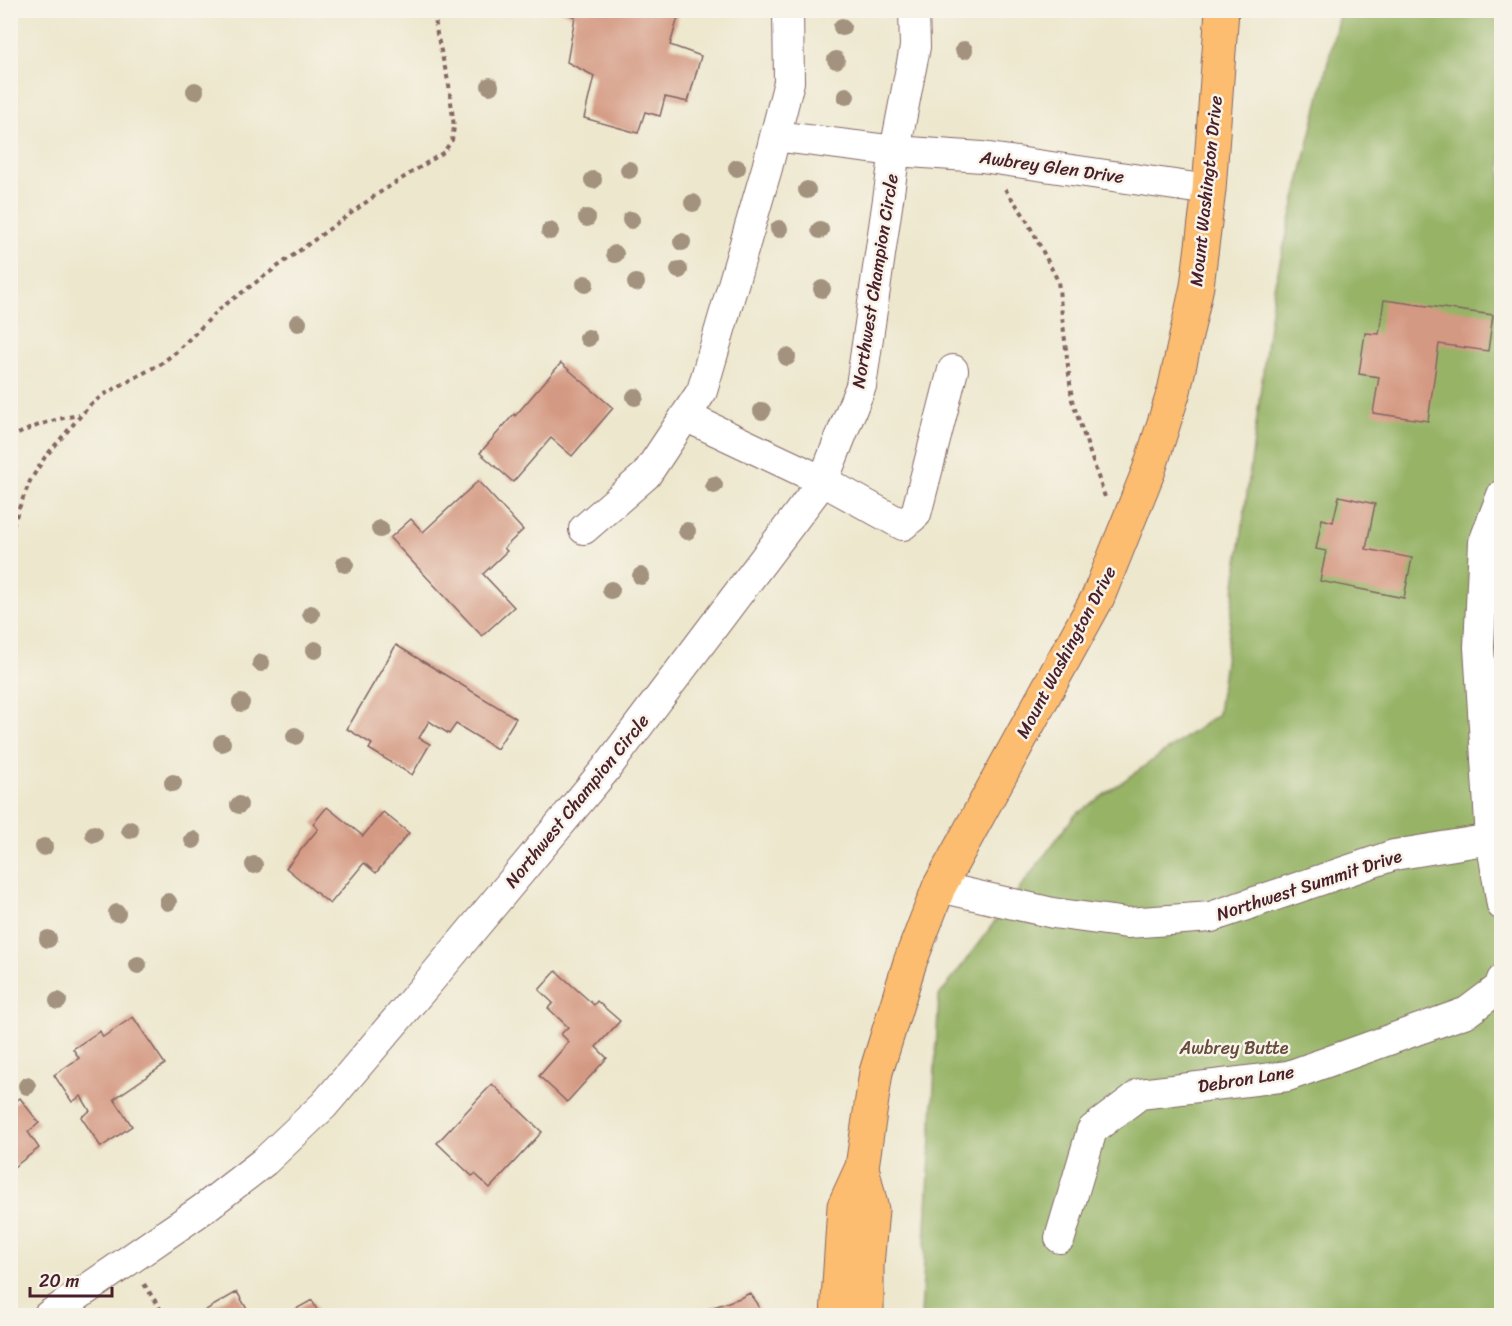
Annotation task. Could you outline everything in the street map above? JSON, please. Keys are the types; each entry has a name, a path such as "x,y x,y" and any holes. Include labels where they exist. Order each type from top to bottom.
{"main road":[{"name":"Mount Washington Drive","path":"837,1316 844,1206 862,1167 876,1072 910,962 939,887 1098,597 1145,481 1174,391 1197,286 1209,190 1222,10"},
{"name":"Mount Washington Drive","path":"862,1167 872,1210 867,1265 867,1316"}],"street":[{"path":"584,529 646,475 702,391 776,136 789,82 788,10"},
{"name":"Northwest Champion Circle","path":"48,1316 203,1209 265,1161 324,1105 605,770 823,481 861,386 895,151 915,47 914,10"},
{"name":"Awbrey Glen Drive","path":"776,136 895,151 982,157 1209,190"},
{"path":"686,416 823,481 903,525 916,514 953,370"},
{"path":"1502,495 1484,542 1479,647 1502,904"},
{"name":"Northwest Summit Drive","path":"939,887 1053,913 1127,923 1211,917 1394,855 1496,839"},
{"name":"Debron Lane","path":"1060,1238 1092,1130 1140,1094 1288,1076 1467,1012 1499,988 1502,980"}],"path":[{"path":"10,534 30,481 45,457 65,436 80,415 103,395 162,363 222,307 376,195 444,152 452,140 454,126 449,85 434,10"},
{"path":"982,157 1025,217 1058,281 1072,400 1106,499"},
{"path":"10,438 33,426 54,419 80,415"},
{"path":"128,1261 165,1316"}],"green space":[{"name":"Awbrey Butte","path":"1340,11 1501,11 1501,1315 921,1316 939,996 1074,816 1218,714 1274,288"}],"building":[{"path":"559,10 680,10 670,45 701,56 688,102 665,97 660,116 645,112 638,133 584,118 594,76 567,62 575,17"},
{"path":"1384,300 1493,315 1488,351 1439,344 1428,421 1373,413 1379,377 1359,374 1365,333 1379,334"},
{"path":"561,363 613,408 572,456 551,438 513,482 480,453"},
{"path":"478,481 523,530 504,548 507,551 483,574 514,607 482,636 390,538 411,519 423,532"},
{"path":"1339,496 1375,504 1366,549 1412,558 1404,598 1320,581 1326,551 1316,549 1322,519 1333,522"},
{"path":"396,645 516,718 497,749 456,724 449,734 429,721 419,738 430,744 412,775 369,749 372,744 347,729"},
{"path":"327,807 363,836 383,812 409,833 376,873 364,863 330,904 286,868 318,829 313,824"},
{"path":"556,971 594,1005 597,1001 620,1021 596,1047 607,1058 567,1102 539,1076 569,1042 561,1034 568,1027 548,1008 553,1003 539,990"},
{"path":"133,1017 165,1064 114,1099 132,1126 101,1147 81,1117 90,1111 81,1096 72,1102 54,1075 79,1058 73,1049 100,1031 103,1037"},
{"path":"492,1084 542,1132 490,1188 475,1174 472,1176 437,1143"},
{"path":"20,1098 39,1123 28,1132 39,1148 10,1170 10,1106"},
{"path":"237,1292 251,1316 206,1316 204,1311"},
{"path":"750,1293 758,1304 761,1316 688,1316 740,1298"},
{"path":"312,1300 320,1316 283,1316 289,1313"}]}
